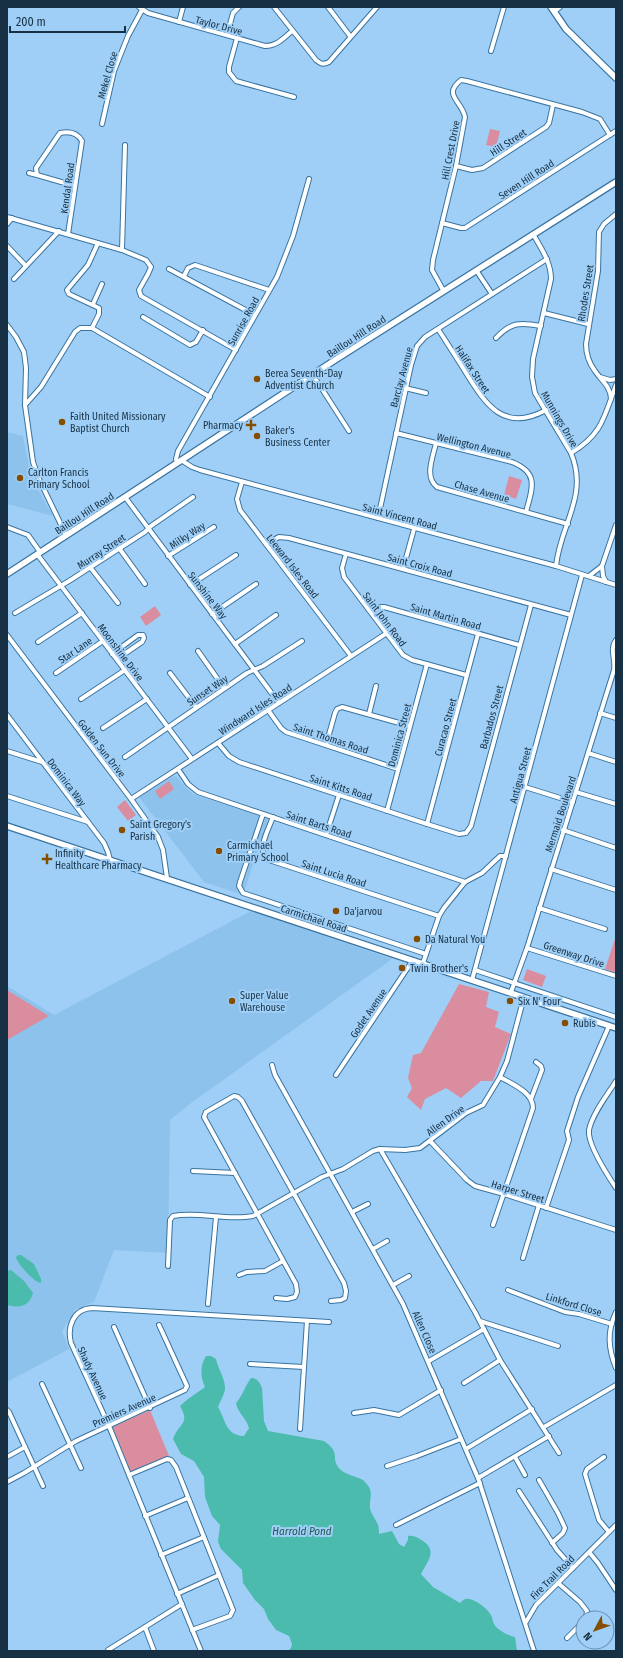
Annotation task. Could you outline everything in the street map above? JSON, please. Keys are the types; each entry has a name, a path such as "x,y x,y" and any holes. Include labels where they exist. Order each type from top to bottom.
{"main road":[{"path":"552,9 566,29 616,78"},
{"name":"Baillou Hill Road","path":"7,574 443,290 616,182"},
{"name":"Carmichael Road","path":"7,826 616,1028"}],"street":[{"path":"180,22 183,7"},
{"path":"226,35 233,13 239,7"},
{"path":"274,7 320,64 329,62 350,36 377,7"},
{"path":"328,7 350,36"},
{"path":"491,51 504,7"},
{"path":"552,9 560,7"},
{"name":"Taylor Drive","path":"141,9 180,22 269,46 278,43 292,31"},
{"name":"Mekel Close","path":"102,124 114,71 141,9"},
{"path":"237,38 229,68 229,72 236,81 294,97"},
{"name":"Hill Crest Drive","path":"443,290 432,270 433,260 456,166 465,117 464,111 454,99 453,90 456,84 461,80 596,117 600,120 610,135"},
{"name":"Hill Street","path":"456,166 472,170 483,168 546,127 549,123 553,105"},
{"name":"Seven Hill Road","path":"442,223 465,228 616,130"},
{"name":"Kendal Road","path":"37,175 36,168 60,133 70,132 77,134 82,141 82,145 68,234"},
{"path":"122,250 125,145"},
{"path":"30,173 75,186"},
{"name":"Sunrise Road","path":"179,462 177,455 178,451 277,277 293,236 309,179"},
{"name":"Rhodes Street","path":"611,399 609,390 592,366 586,352 588,324 598,271 599,232 604,224 616,214"},
{"path":"7,217 98,242 146,260 150,265 148,274 139,290 141,296 236,350"},
{"path":"7,224 12,218"},
{"path":"14,279 59,231"},
{"name":"Munnings Drive","path":"533,234 547,259 550,269 550,283 533,359 532,377 535,393 571,453 577,470 578,485 574,505 560,544 556,566"},
{"path":"92,328 100,312 98,306 69,294 67,290 88,265 98,242"},
{"path":"7,246 26,266"},
{"name":"Barclay Avenue","path":"378,518 405,388 412,359 417,346 425,337 547,259"},
{"path":"184,276 188,268 195,265 269,290"},
{"path":"169,269 255,315"},
{"path":"476,270 492,294"},
{"path":"93,304 102,284"},
{"path":"544,313 588,324"},
{"path":"143,317 190,345 196,342 203,330"},
{"path":"496,338 504,330 513,325 525,323 541,326"},
{"path":"7,325 20,343 24,352 26,368 25,405 36,472 66,536"},
{"path":"25,405 43,384 69,340 76,330 80,328 92,328 210,397"},
{"name":"Halifax Street","path":"438,329 479,395 490,408 500,414 517,418 526,418 546,410"},
{"path":"313,375 349,431"},
{"path":"600,377 610,380 616,379"},
{"path":"571,453 584,445 596,434 601,426 616,385"},
{"path":"405,388 426,393"},
{"name":"Wellington Avenue","path":"396,433 512,462 526,469 531,476 532,482 526,512"},
{"name":"Chase Avenue","path":"436,443 430,475 431,480 435,485 568,524"},
{"name":"Saint Vincent Road","path":"179,462 196,469 242,482 556,566 616,585"},
{"name":"Leeward Isles Road","path":"242,482 237,500 238,508 351,656"},
{"name":"Sunshine Way","path":"125,497 279,703"},
{"name":"Murray Street","path":"16,613 61,586 193,498"},
{"path":"606,582 603,576 602,566 616,525"},
{"name":"Moonshine Drive","path":"7,527 28,535 36,544 39,553 61,586 192,759"},
{"name":"Milky Way","path":"168,556 214,527"},
{"path":"403,569 414,529"},
{"name":"Saint Croix Road","path":"266,544 276,538 285,537 571,615"},
{"path":"119,548 145,584"},
{"name":"Saint John Road","path":"346,554 342,568 342,575 405,657 466,675"},
{"path":"190,585 236,555"},
{"path":"589,576 602,566"},
{"path":"90,567 118,603"},
{"name":"Antigua Street","path":"472,980 582,575"},
{"path":"212,614 256,584"},
{"name":"Barbados Street","path":"466,833 471,826 531,604"},
{"name":"Saint Martin Road","path":"369,610 377,607 384,607 519,645"},
{"path":"38,642 82,613"},
{"path":"235,644 276,616"},
{"name":"Windward Isles Road","path":"131,799 387,634"},
{"name":"Curacao Street","path":"427,824 478,634"},
{"name":"Golden Sun Drive","path":"7,635 158,837 163,850 167,878"},
{"path":"112,654 138,635 143,635 144,639 142,642 117,659"},
{"name":"Mermaid Boulevard","path":"511,992 527,948 614,670 615,661 612,648 616,640"},
{"name":"Star Lane","path":"56,673 103,641"},
{"name":"Sunset Way","path":"125,757 224,688 247,673 263,666 302,641"},
{"path":"198,651 224,688"},
{"name":"Dominica Street","path":"386,811 427,664"},
{"path":"81,699 125,670"},
{"path":"170,673 196,707"},
{"path":"369,714 376,686"},
{"path":"103,728 147,699"},
{"path":"326,745 335,713 339,708 344,707 410,726"},
{"name":"Saint Thomas Road","path":"268,710 281,728 285,731 398,770"},
{"path":"600,713 616,718"},
{"name":"Dominica Way","path":"7,715 105,845 110,860"},
{"name":"Saint Kitts Road","path":"218,743 229,756 236,761 427,824 461,834 466,833"},
{"path":"7,751 42,762"},
{"path":"588,753 616,762"},
{"name":"Saint Barts Road","path":"178,768 188,784 194,790 465,882"},
{"path":"525,787 573,802"},
{"path":"576,792 616,804"},
{"path":"326,835 338,795"},
{"path":"7,796 88,822"},
{"path":"263,814 239,884 243,893 426,954"},
{"name":"Saint Lucia Road","path":"273,817 262,848 266,859 439,916"},
{"path":"563,830 616,848"},
{"path":"423,963 439,916 465,882 482,873 500,856 506,856"},
{"path":"551,869 616,890"},
{"path":"246,905 249,896"},
{"path":"539,908 605,930"},
{"name":"Greenway Drive","path":"527,948 616,976"},
{"name":"Godet Avenue","path":"336,1075 413,960"},
{"path":"474,970 616,1017"},
{"name":"Allen Drive","path":"257,1214 322,1178 343,1169 369,1153 380,1149 412,1150 420,1148 466,1113 483,1105 500,1077 507,1061 524,997"},
{"path":"546,1208 569,1140 567,1131 578,1097 609,1026"},
{"path":"493,1225 532,1108 531,1099 542,1070 541,1066 536,1062"},
{"name":"Allen Close","path":"272,1065 275,1075 332,1174 403,1304 480,1483 525,1623"},
{"path":"500,1077 517,1087 531,1099"},
{"path":"616,1081 592,1122 589,1135 591,1144 616,1188"},
{"path":"276,1298 293,1298 296,1295 297,1292 294,1279 204,1117 206,1112 236,1096 242,1101 346,1286 344,1298 341,1300 332,1301"},
{"name":"Harper Street","path":"430,1141 471,1184 616,1230"},
{"path":"380,1149 480,1321 500,1360 560,1453"},
{"path":"193,1171 235,1173"},
{"path":"352,1212 368,1204"},
{"path":"523,1258 538,1205"},
{"path":"168,1266 170,1220 172,1217 184,1215 246,1217 257,1214"},
{"path":"208,1304 216,1217"},
{"path":"373,1249 387,1241"},
{"path":"239,1275 247,1272 264,1271 284,1261"},
{"path":"392,1285 409,1276"},
{"name":"Linkford Close","path":"508,1290 565,1312 579,1314 612,1324"},
{"name":"Shady Avenue","path":"200,1651 109,1426 71,1344 69,1335 71,1322 82,1310 92,1308 330,1322"},
{"path":"616,1312 612,1324 609,1344 616,1368"},
{"path":"300,1429 307,1321"},
{"path":"480,1321 558,1346"},
{"name":"Premiers Avenue","path":"7,1482 70,1444 180,1394 187,1388 159,1325"},
{"path":"114,1327 150,1408"},
{"path":"428,1361 484,1329"},
{"path":"464,1383 500,1360"},
{"path":"250,1364 304,1366"},
{"path":"42,1384 81,1468"},
{"path":"544,1427 616,1385"},
{"path":"354,1413 374,1410 399,1415 441,1390"},
{"path":"466,1449 532,1409"},
{"path":"7,1410 43,1486"},
{"path":"478,1478 549,1436"},
{"path":"387,1466 461,1439"},
{"path":"7,1457 25,1447"},
{"path":"515,1457 525,1475"},
{"path":"604,1457 587,1468 584,1474 599,1520 609,1532"},
{"path":"129,1475 170,1459 176,1467 233,1612 230,1616 192,1630"},
{"path":"539,1480 565,1528 552,1543"},
{"path":"396,1525 480,1483"},
{"path":"519,1491 552,1543 573,1568"},
{"path":"146,1516 188,1498"},
{"name":"Fire Trail Road","path":"525,1623 536,1605 616,1525"},
{"path":"161,1555 204,1537"},
{"path":"589,1552 616,1590"},
{"path":"177,1594 219,1575"},
{"path":"558,1583 587,1610"},
{"path":"108,1651 182,1604"},
{"path":"525,1623 526,1631 534,1651"},
{"path":"145,1627 154,1651"},
{"path":"567,1638 575,1630"}],"shaded area":[{"path":"490,129 500,131 496,147 486,145"},
{"name":"Carlton Francis Primary School","path":"7,432 23,436 30,471 35,484 53,516 7,504"},
{"path":"509,476 522,480 516,499 504,495"},
{"path":"155,606 161,615 146,626 140,617"},
{"name":"Carmichael Primary School","path":"176,776 193,794 268,819 243,895 204,882 139,797 171,777"},
{"path":"169,781 174,789 160,799 155,791"},
{"path":"125,800 136,815 128,821 117,807"},
{"path":"251,911 392,959 191,1103 170,1120 168,1253 114,1250 94,1302 76,1309 62,1331 69,1349 7,1382 7,986 54,1015"},
{"path":"616,936 616,973 605,969"},
{"path":"527,969 546,976 542,987 523,980"},
{"path":"459,984 489,992 486,1007 499,1012 495,1027 511,1034 493,1081 481,1081 461,1098 446,1088 425,1099 421,1110 407,1097 412,1088 408,1078 413,1055 421,1053"},
{"path":"7,990 49,1016 7,1040"},
{"path":"150,1410 169,1456 130,1473 112,1427"}],"water":[{"path":"21,1255 34,1264 41,1279 41,1283 31,1277 23,1268 17,1260 16,1257"},
{"path":"11,1270 24,1281 33,1293 26,1304 19,1306 7,1305 7,1271"},
{"name":"Harrold Pond","path":"206,1356 211,1356 216,1359 224,1381 225,1390 218,1407 227,1426 233,1433 244,1436 249,1428 238,1410 236,1403 251,1378 255,1379 259,1382 262,1388 264,1421 268,1431 324,1441 329,1445 334,1452 338,1467 346,1473 363,1480 369,1487 371,1492 371,1513 378,1525 379,1534 392,1531 399,1544 404,1547 408,1540 408,1536 414,1536 423,1541 430,1549 431,1553 421,1574 433,1587 460,1603 465,1599 468,1599 476,1601 483,1606 491,1615 493,1623 500,1630 515,1637 517,1651 288,1651 292,1644 289,1636 276,1630 268,1619 264,1609 255,1600 243,1583 242,1570 221,1549 218,1542 220,1525 212,1516 205,1497 204,1477 194,1461 181,1454 173,1439 184,1421 183,1412 180,1406 205,1387 201,1371"}],"place":[{"name":"Berea Seventh-Day Adventist Church","path":"257,379"},
{"name":"Faith United Missionary Baptist Church","path":"62,422"},
{"name":"Pharmacy","path":"251,425"},
{"name":"Baker's Business Center","path":"257,436"},
{"name":"Carlton Francis Primary School","path":"20,478"},
{"name":"Saint Gregory's Parish","path":"122,830"},
{"name":"Carmichael Primary School","path":"219,851"},
{"name":"Infinity Healthcare Pharmacy","path":"47,859"},
{"name":"Da'jarvou","path":"336,911"},
{"name":"Da Natural You","path":"417,939"},
{"name":"Twin Brother's","path":"402,968"},
{"name":"Super Value Warehouse","path":"232,1001"},
{"name":"Six N' Four","path":"510,1001"},
{"name":"Rubis","path":"565,1023"}]}
